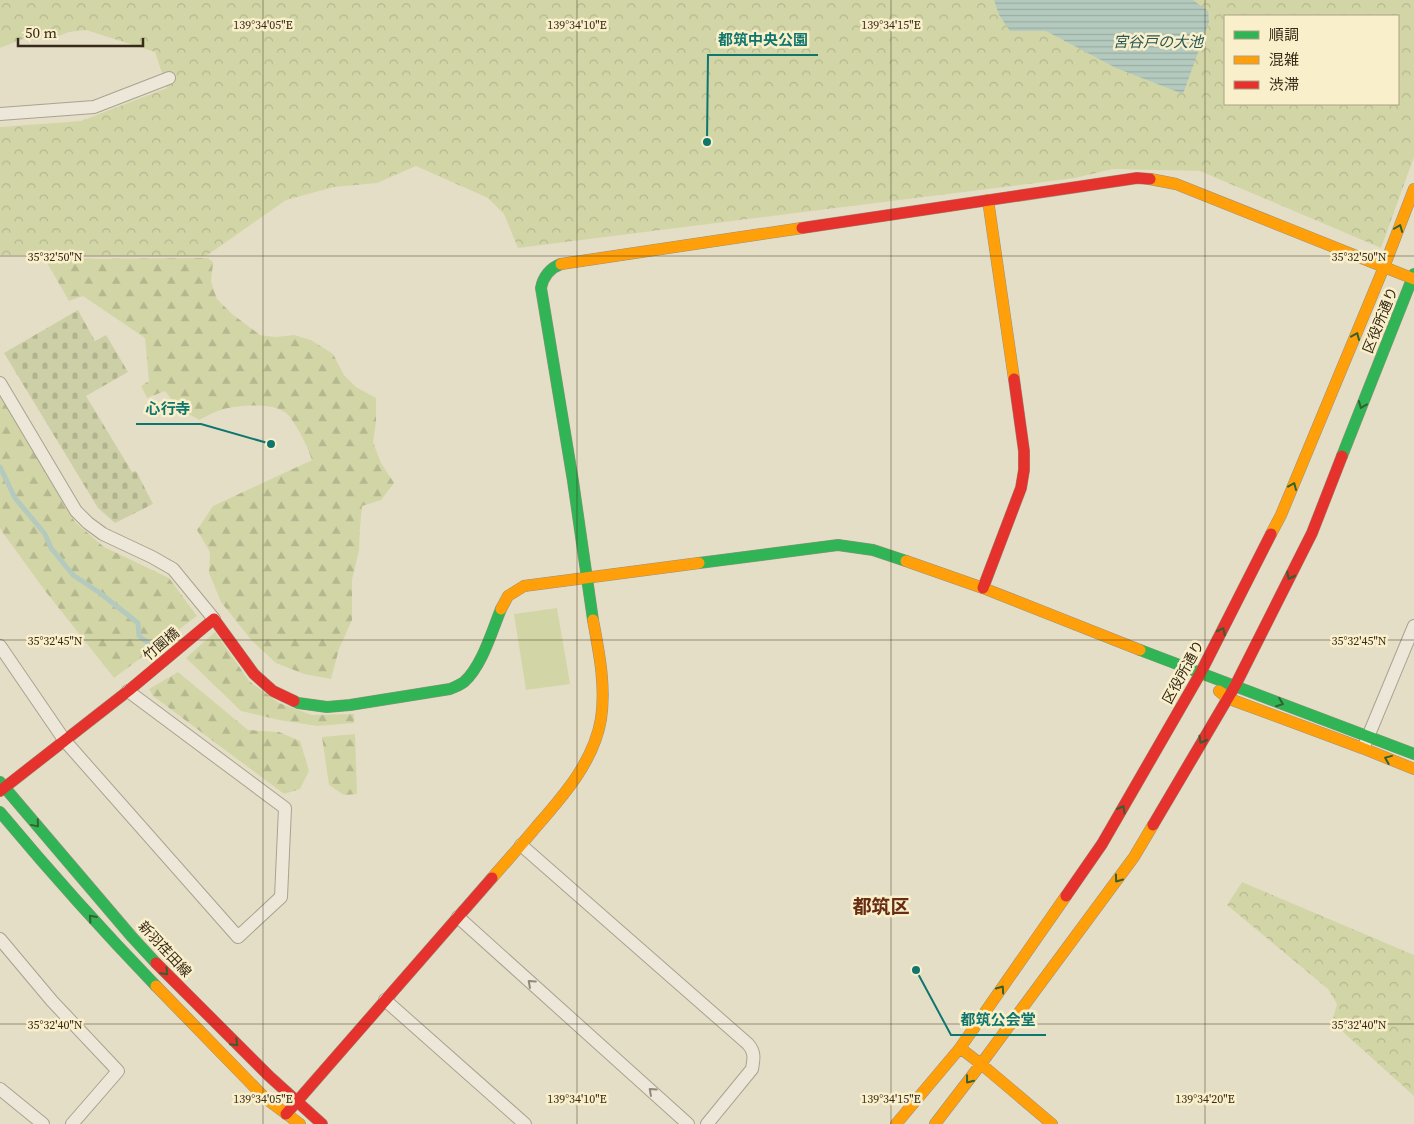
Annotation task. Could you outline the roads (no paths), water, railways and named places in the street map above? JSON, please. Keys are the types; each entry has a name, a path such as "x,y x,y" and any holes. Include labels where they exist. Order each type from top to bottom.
{"street":[{"path":"0,114 94,107 170,78"},
{"path":"278,1124 566,793 587,758 600,718 602,685 588,577 541,288 542,279 558,264 1137,178 1156,179 1176,184 1413,277"},
{"name":"区役所通り","path":"896,1124 960,1048 1102,844 1200,674 1281,515 1384,267 1414,188"},
{"path":"983,588 1016,504 1024,470 1022,433 988,200"},
{"name":"区役所通り","path":"935,1124 982,1064 1134,857 1235,686 1312,533 1413,277"},
{"path":"0,383 76,511 103,534 173,569 214,618 254,674 273,691 298,702 327,707 350,705 450,689 462,684 474,671 504,602 508,596 524,586 838,545 874,550 983,588 1200,674 1414,754"},
{"name":"竹園橋","path":"1,787 65,741 128,692 214,618"},
{"path":"1362,748 1414,626"},
{"path":"0,646 65,741 238,937 281,897 285,808 128,692"},
{"path":"1200,674 1227,698 1414,769"},
{"name":"新羽荏田線","path":"1,787 169,977 269,1076 322,1124"},
{"path":"0,812 39,859 125,954 265,1098 300,1124"},
{"path":"521,845 754,1051 752,1069 707,1124"},
{"path":"458,917 688,1124"},
{"path":"0,939 52,1001 118,1071 72,1124"},
{"path":"385,1000 525,1124"},
{"path":"960,1048 982,1064 1052,1124"},
{"path":"0,1089 43,1124"}],"water":[{"name":"宮谷戸の大池","path":"994,0 1193,0 1208,11 1209,22 1183,94 1116,68 1046,31 1010,31 999,15"}],"waterway":[{"path":"0,467 15,498 45,534 51,548 73,575 100,593 138,623 139,636 158,650"}],"place":[{"name":"都筑中央公園","path":"707,142"},
{"name":"心行寺","path":"271,444"},
{"name":"都筑公会堂","path":"916,970"}],"district":[{"name":"都筑区","path":"881,906"}]}
